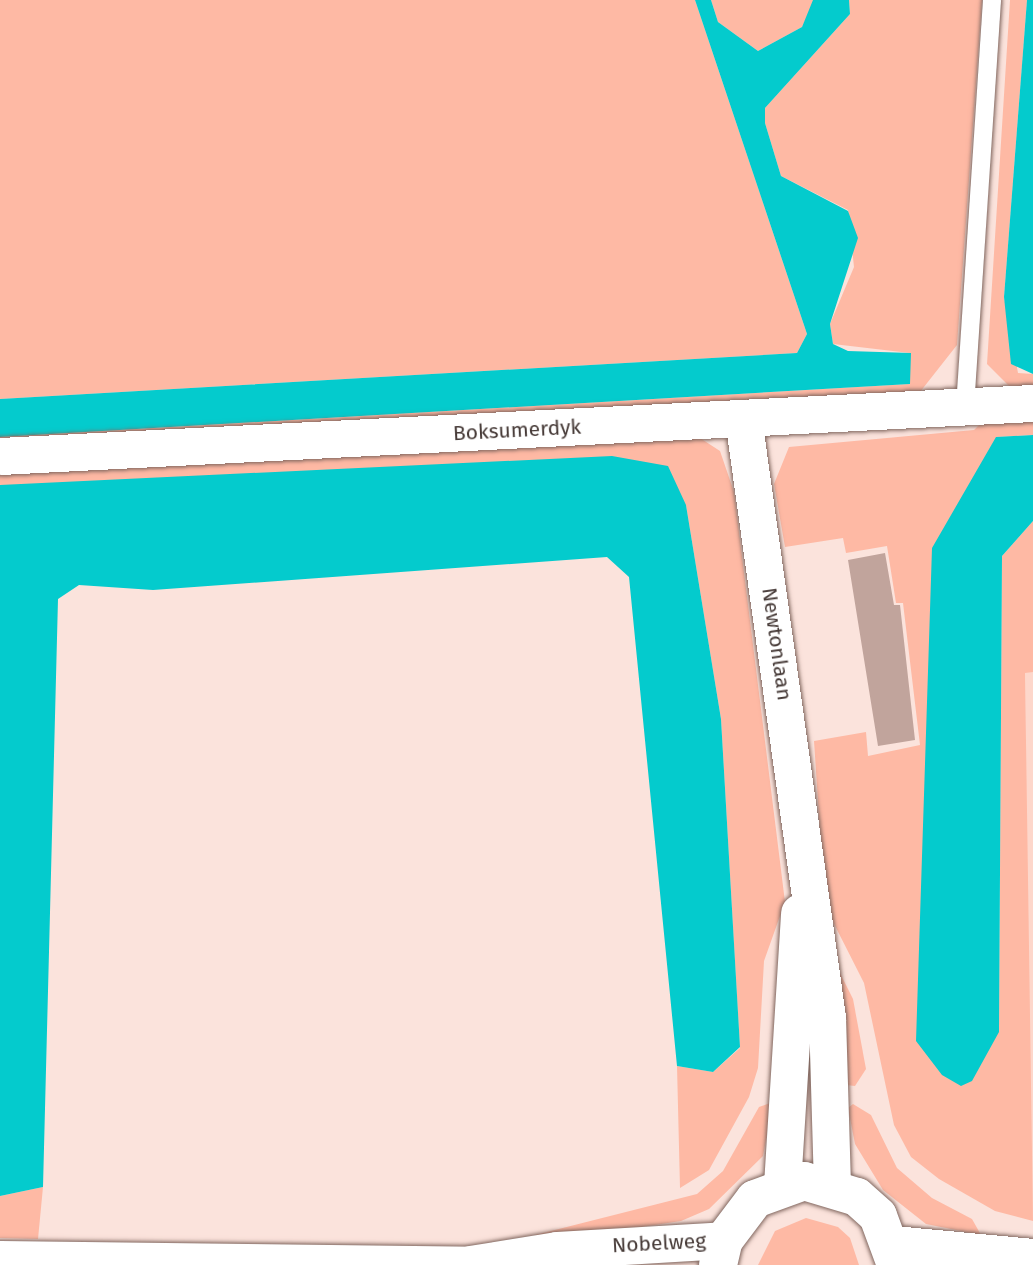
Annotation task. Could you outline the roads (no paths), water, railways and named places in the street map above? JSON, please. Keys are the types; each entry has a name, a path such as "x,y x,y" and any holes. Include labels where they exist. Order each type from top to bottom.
{"street":[{"name":"Boksumerdyk","path":"0,456 1033,403"},
{"name":"Newtonlaan","path":"743,418 804,870 827,1017 832,1185"},
{"name":"Newtonlaan","path":"782,1185 804,870"},
{"path":"721,1252 755,1199 782,1185 832,1185 878,1216 894,1255 1033,1256"},
{"name":"Nobelweg","path":"4,1261 472,1265 557,1250 721,1252"}],"lane":[{"path":"965,407 992,0"}],"water":[{"path":"695,0 711,0 718,22 758,51 802,27 813,0 849,0 850,14 765,108 765,123 781,176 848,211 858,238 830,324 833,344 848,351 911,353 910,384 0,437 0,399 797,353 807,334"},
{"path":"1027,0 1033,0 1033,374 1011,364 1004,297"},
{"path":"1033,435 1033,521 1002,556 999,1032 972,1081 961,1086 942,1075 916,1041 932,548 996,437"},
{"path":"612,456 668,466 686,505 721,719 740,1047 713,1072 677,1066 629,577 607,557 153,590 79,585 58,599 43,1187 0,1196 0,485"}]}
